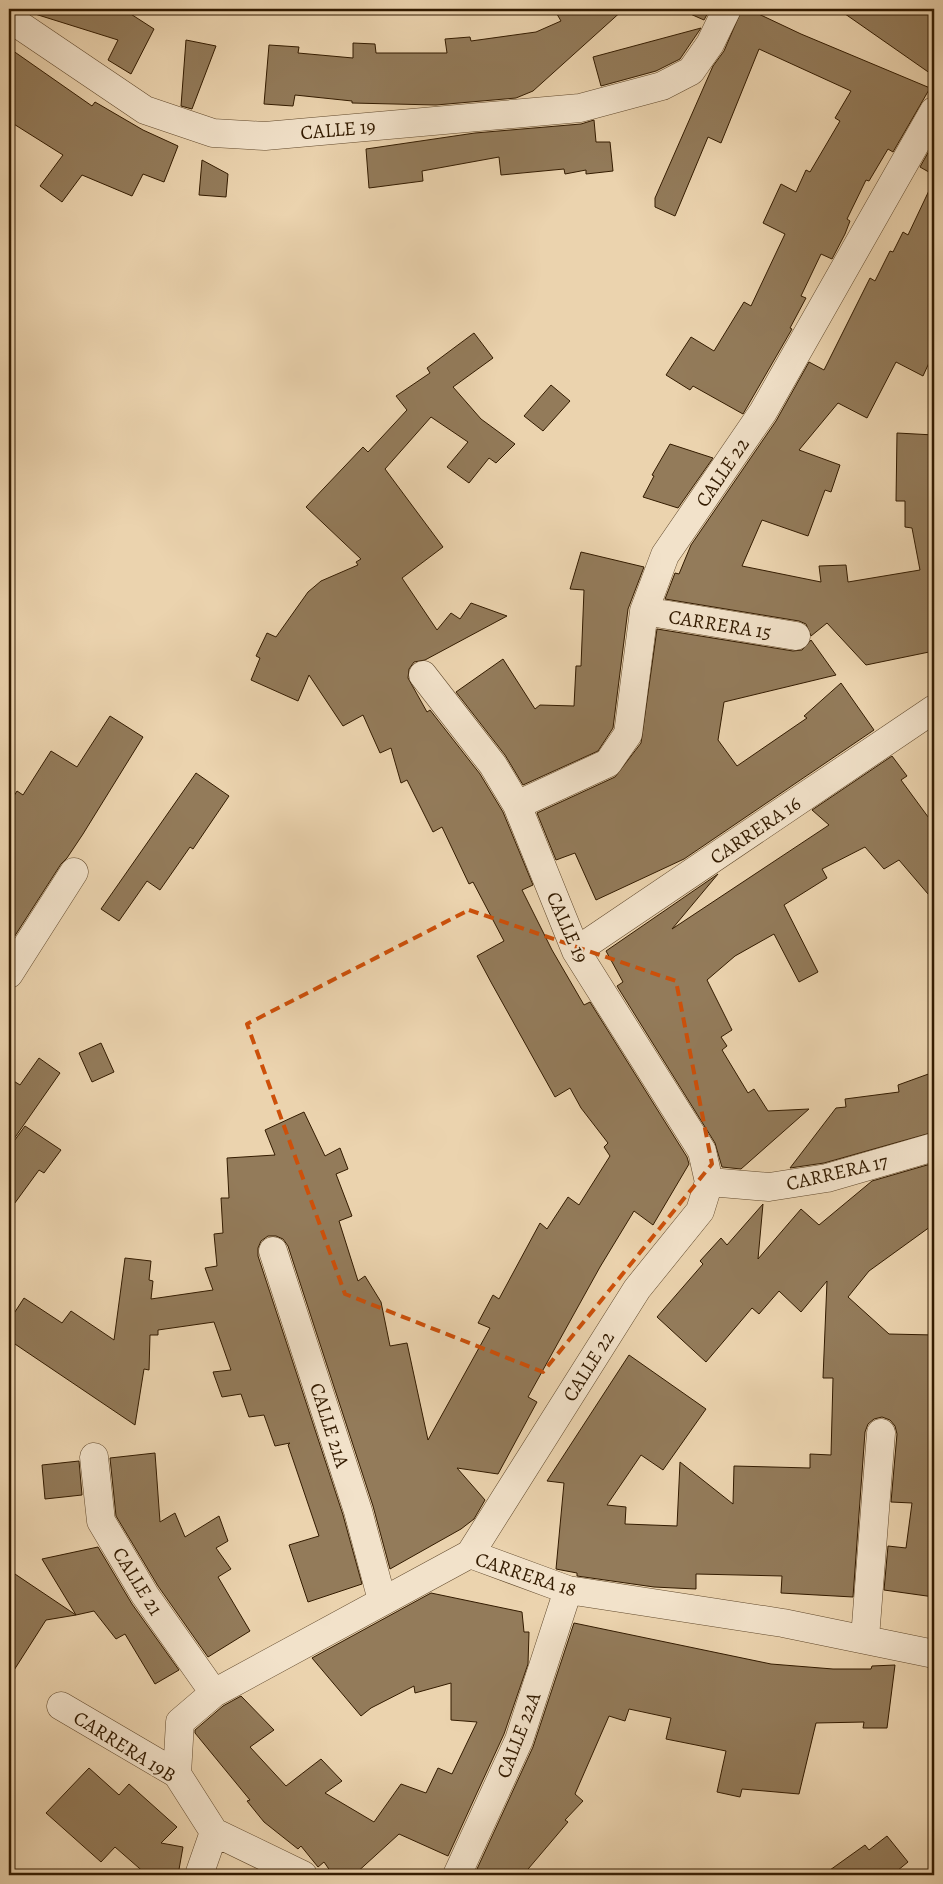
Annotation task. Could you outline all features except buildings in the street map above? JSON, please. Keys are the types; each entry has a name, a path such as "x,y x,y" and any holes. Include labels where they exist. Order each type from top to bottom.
{"street":[{"name":"CALLE 19","path":"9,18 145,110 213,133 265,136 580,108 662,86 691,71 710,44 727,9"},
{"name":"CALLE 22","path":"517,805 608,763 628,734 644,611 665,555 763,412 933,116"},
{"name":"CARRERA 15","path":"644,611 796,636"},
{"name":"CALLE 19","path":"423,675 493,765 517,805 576,951 702,1150 709,1182"},
{"name":"CARRERA 16","path":"576,951 934,709"},
{"path":"9,974 74,872"},
{"name":"CARRERA 17","path":"709,1182 769,1187 827,1178 934,1147"},
{"name":"CALLE 22","path":"470,1554 637,1289 700,1211 709,1182"},
{"name":"CALLE 21A","path":"272,1251 358,1511 382,1600"},
{"path":"865,1638 880,1433"},
{"name":"CALLE 21","path":"94,1457 101,1521 145,1595 214,1694"},
{"name":"CARRERA 18","path":"176,1774 180,1722 214,1694 382,1600 470,1554 568,1590 783,1623 865,1638 934,1654"},
{"name":"CALLE 22A","path":"456,1875 519,1740 568,1590"},
{"name":"CARRERA 19B","path":"61,1706 176,1774 214,1832"},
{"path":"199,1875 214,1832 303,1875"}],"highlighted area":[{"path":"469,910 676,981 712,1164 543,1372 345,1294 247,1024"}]}
